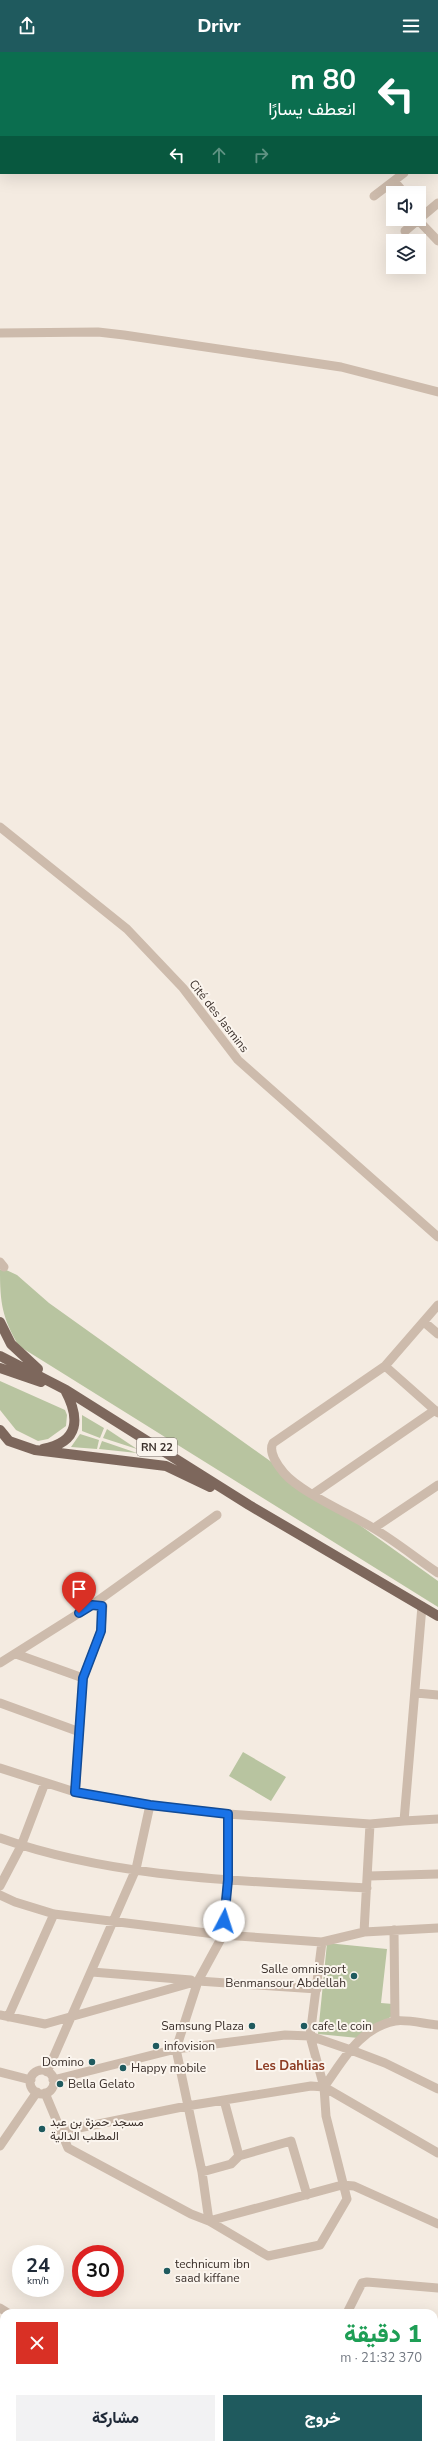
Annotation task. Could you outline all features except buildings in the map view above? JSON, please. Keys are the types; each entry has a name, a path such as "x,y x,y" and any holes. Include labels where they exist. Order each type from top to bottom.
{"main road":[{"path":"0,1322 6,1337 16,1351 66,1390 75,1414 72,1433 61,1444 35,1450"},
{"name":"RN 22","path":"0,1356 66,1390 249,1505 438,1616"},
{"name":"RN 22","path":"0,1368 66,1390"},
{"path":"0,1430 9,1441 35,1450 166,1466 249,1505"}],"street":[{"path":"374,196 403,174"},
{"path":"394,181 398,186"},
{"path":"426,212 438,203"},
{"path":"426,225 438,241"},
{"path":"405,231 410,226"},
{"path":"0,333 98,332 124,334 341,367 438,392"},
{"name":"Cité des Jasmins","path":"0,827 128,929 183,988 238,1060 438,1237"},
{"path":"438,1305 385,1366 273,1443 271,1452 284,1473 313,1494 374,1528 438,1573"},
{"path":"424,1322 438,1334"},
{"path":"313,1494 437,1412 385,1366"},
{"path":"374,1528 436,1490"},
{"path":"0,1663 92,1605 216,1515"},
{"path":"75,1792 77,1731 83,1678 101,1631 102,1606 92,1605"},
{"path":"404,1821 416,1693 422,1606"},
{"path":"16,1654 83,1678"},
{"path":"416,1693 438,1695"},
{"path":"0,1703 77,1731"},
{"path":"0,1768 75,1792 150,1805 228,1814 370,1824 438,1819"},
{"path":"0,1886 21,1846 45,1783"},
{"path":"47,2072 136,1869 150,1805"},
{"path":"209,2221 202,2172 176,2049 198,1981 223,1935 228,1880 228,1814"},
{"path":"364,1932 369,1876 370,1824"},
{"path":"0,1838 21,1846 100,1864 136,1869 228,1880 367,1888"},
{"path":"369,1876 438,1874"},
{"path":"0,1895 15,1902 54,1914 223,1935 322,1942 364,1932 438,1928"},
{"path":"54,1914 4,2016 45,2024 198,1981"},
{"path":"394,1930 395,2021"},
{"path":"47,2072 37,2072 31,2080 32,2087 41,2093 68,2148 191,2214 209,2221 268,2256 320,2245 347,2198 342,2185 326,2116 324,2087 310,2036 322,1942"},
{"path":"92,1972 317,1989"},
{"path":"324,2087 356,2041 369,2032 395,2021 438,2025"},
{"path":"53,2080 176,2049 285,2035 310,2036 351,2050 385,2062 438,2088"},
{"path":"0,2072 31,2080"},
{"path":"1,2143 41,2093 53,2087 53,2080 47,2072"},
{"path":"59,2132 187,2106 311,2086 324,2087 438,2153"},
{"path":"224,2100 239,2156"},
{"path":"202,2172 231,2164 239,2156 291,2141 307,2195"},
{"path":"209,2221 342,2185 354,2186 438,2224"},
{"path":"349,2309 362,2283 367,2282 438,2288"}],"green space":[{"path":"2,1268 17,1275 49,1303 438,1581 438,1607 19,1346 9,1327 3,1310 0,1281 0,1270"},
{"path":"0,1381 65,1410 67,1415 66,1426 48,1439 38,1441 16,1430 0,1410"},
{"path":"82,1415 104,1428 100,1438 82,1431"},
{"path":"107,1429 137,1449 103,1438"},
{"path":"80,1434 99,1440 97,1449 71,1447"},
{"path":"102,1441 137,1453 99,1449"},
{"path":"243,1752 286,1777 271,1801 229,1776"},
{"name":"Salle omnisport Benmansour Abdellah","path":"327,1943 387,1949 381,2003 393,2004 392,2016 358,2038 318,2034"}],"place":[{"name":"Salle omnisport Benmansour Abdellah","path":"354,1976"},
{"name":"Samsung Plaza","path":"252,2026"},
{"name":"cafe le coin","path":"304,2026"},
{"name":"infovision","path":"156,2046"},
{"name":"Domino","path":"92,2062"},
{"name":"Happy mobile","path":"123,2068"},
{"name":"Bella Gelato","path":"60,2084"},
{"name":"مسجد حمزة بن عبد المطلب الدالية","path":"42,2129"},
{"name":"technicum ibn saad kiffane","path":"167,2271"}],"district":[{"name":"Les Dahlias","path":"290,2066"}],"route":[{"path":"79,1613 92,1605 102,1606 101,1631 83,1678 77,1731 75,1792 150,1805 228,1814 228,1880 224,1921"}]}
